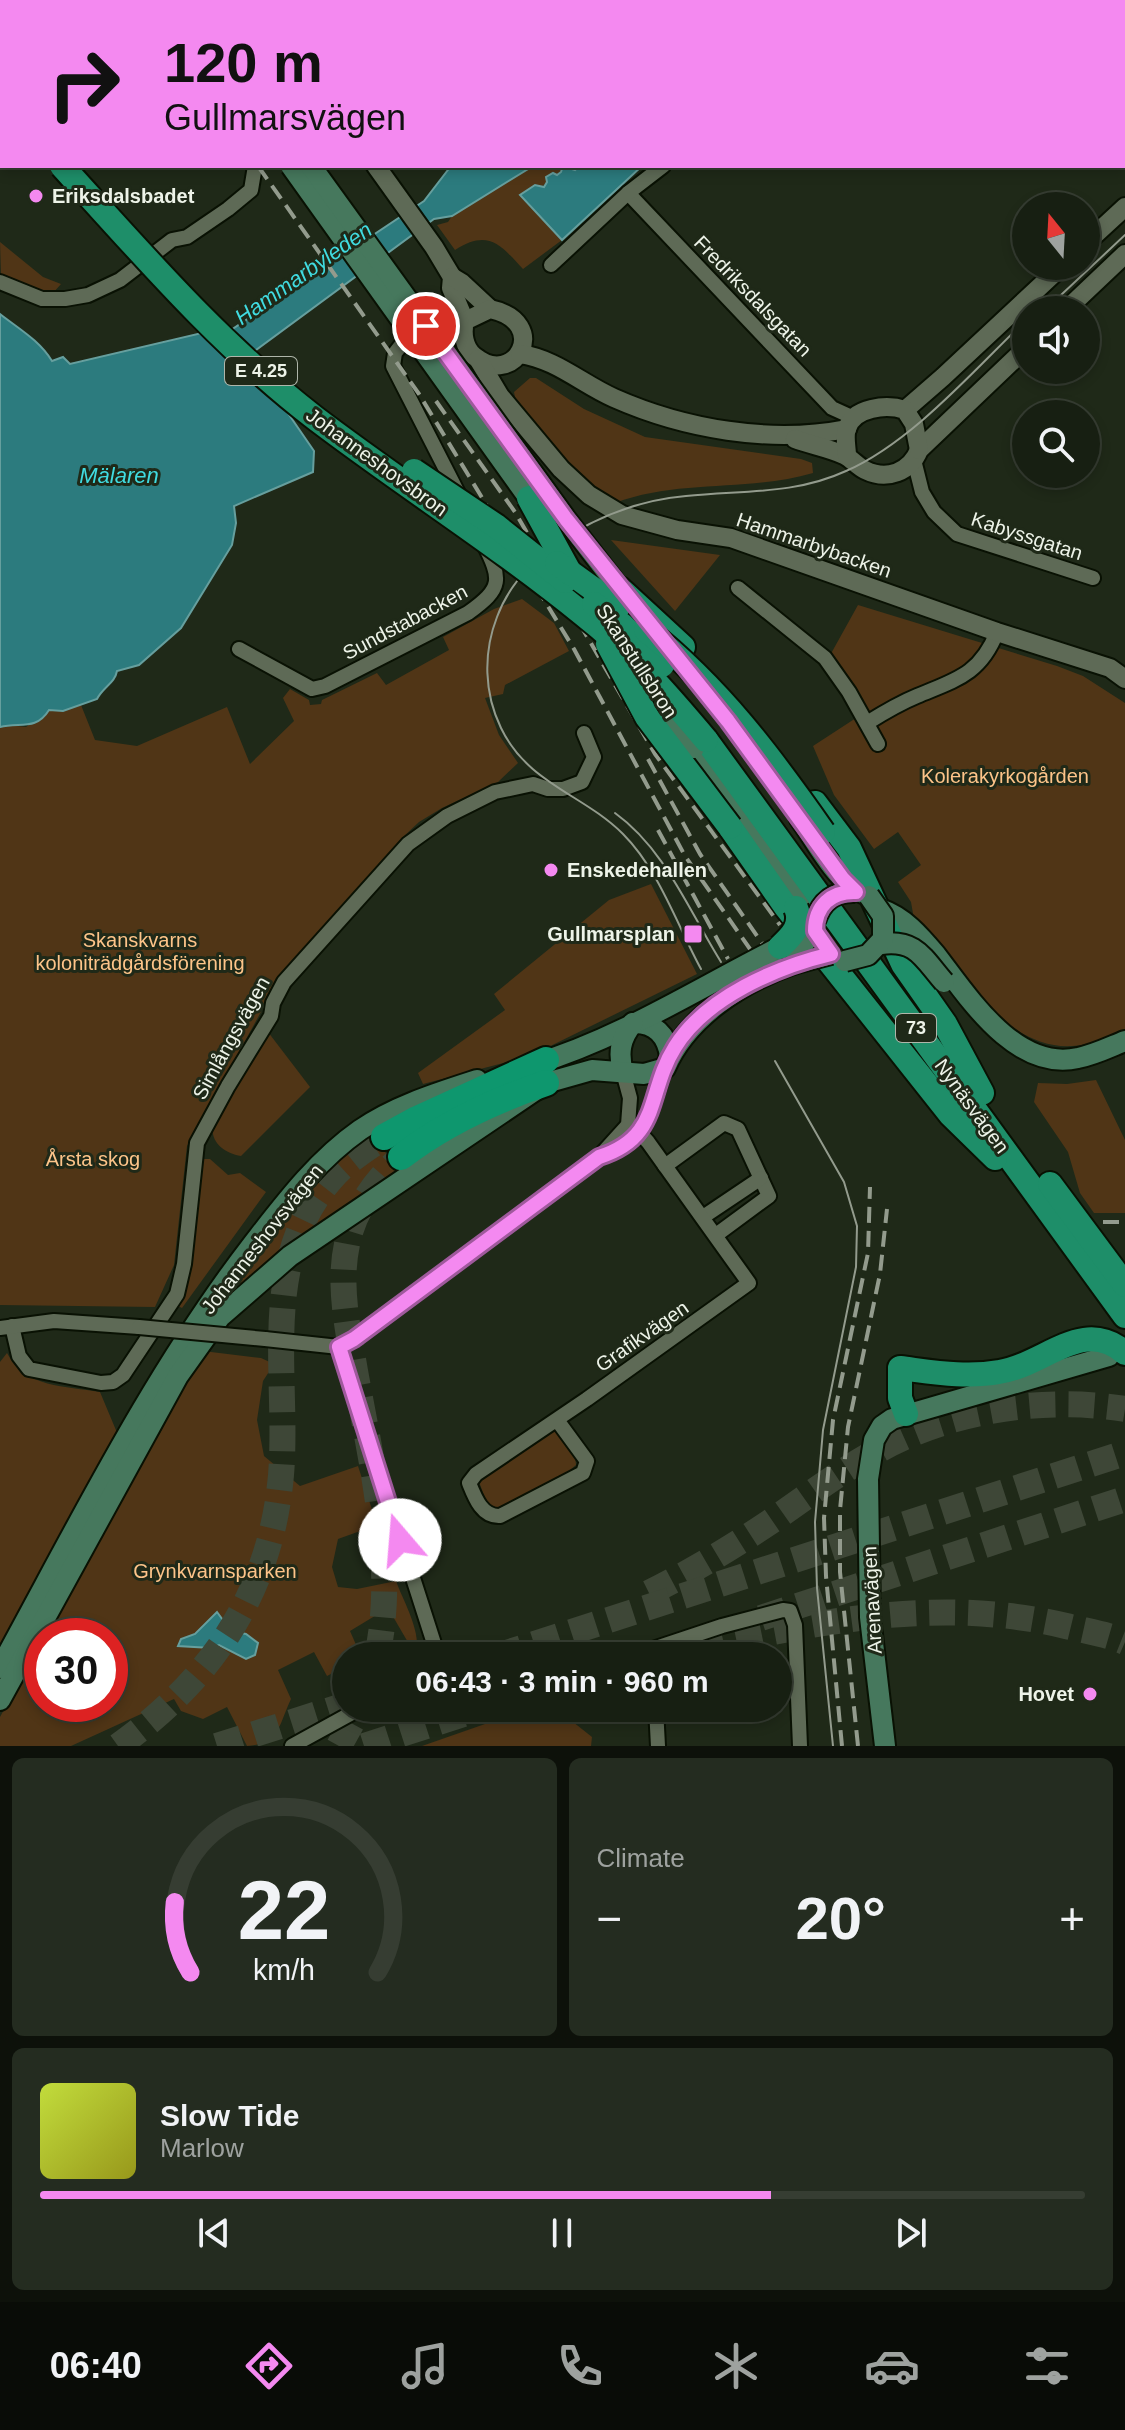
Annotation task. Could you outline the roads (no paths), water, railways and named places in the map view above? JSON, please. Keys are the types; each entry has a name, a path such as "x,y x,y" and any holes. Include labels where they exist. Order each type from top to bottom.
{"highway":[{"name":"Johanneshovsbron","path":"64,168 186,302 265,375 313,416 492,534"},
{"name":"Johanneshovsbron","path":"85,168 156,249 254,345 492,534 586,616 712,735"},
{"path":"529,498 647,717 786,907 951,1115 995,1158"},
{"path":"492,534 533,545 667,647 708,684 756,741 868,899"},
{"path":"492,534 620,667 765,863 799,917 786,956"},
{"path":"620,589 741,705 849,848 903,964 945,1024 982,1093"},
{"name":"Nynäsvägen","path":"712,735 1125,1285"},
{"name":"Nynäsvägen","path":"712,735 1125,1316"},
{"path":"838,958 857,972 1125,1336"},
{"path":"392,1147 425,1138 546,1072"},
{"path":"907,1417 900,1398 900,1368 961,1375 996,1373 1043,1358 1066,1344 1095,1339 1116,1345 1116,1357"}],"main road":[{"name":"Skanstullsbron","path":"292,168 529,498 694,748 809,907 815,926"},
{"name":"Skanstullsbron","path":"312,168 566,519 728,721 843,879 868,899 905,921 924,940 948,978"},
{"path":"842,893 868,899 885,932 881,944 868,955 838,958 815,926 821,907 829,898 842,893"},
{"name":"Johanneshovsvägen","path":"668,1062 683,1037 714,1008 803,944 815,926"},
{"path":"881,944 905,943 916,949 1003,1035 1020,1048 1040,1057 1079,1058 1125,1041"},
{"name":"Johanneshovsvägen","path":"0,1700 178,1376 220,1317 290,1256 546,1072 633,1023 786,956 838,958"},
{"path":"948,978 1006,1054 1037,1069 1071,1073 1125,1055"},
{"path":"633,1023 646,1023 658,1030 668,1044 668,1062 644,1074 623,1072 619,1050 623,1037 633,1023"},
{"name":"Johanneshovsvägen","path":"0,1668 172,1360 245,1255 316,1168 362,1129 399,1108 473,1082 546,1072 623,1072"},
{"name":"Arenavägen","path":"885,1746 870,1617 868,1479 874,1440 882,1426 892,1419 1116,1357"}],"street":[{"path":"0,282 42,299 88,295 120,280 172,240 187,237 228,209 251,190 255,168"},
{"path":"551,265 628,193 660,168"},
{"path":"379,169 452,277 490,309"},
{"name":"Fredriksdalsgatan","path":"628,193 850,424"},
{"path":"1100,230 1125,207"},
{"path":"1081,296 1125,254"},
{"path":"452,277 451,288 472,352"},
{"path":"464,322 490,309 503,312 513,318 523,334 555,365 610,397 641,410 708,427 788,436 820,434 850,424 874,408 905,410 1047,280"},
{"name":"Sundstabacken","path":"239,649 312,689 357,671 468,613 489,598 496,583 496,572 442,458 393,366 395,353 402,344 464,322"},
{"path":"514,359 524,346 523,334"},
{"path":"426,336 472,352 489,365 514,359 555,365"},
{"name":"Hammarbybacken","path":"472,352 495,389 561,469 589,495 622,515 677,530 731,538 997,632 1110,668 1125,679"},
{"name":"Hammarbybacken","path":"514,359 507,388 518,415"},
{"path":"788,436 847,456 867,471 889,475 911,461 1012,362"},
{"path":"905,410 914,424 911,461"},
{"path":"847,456 850,424"},
{"name":"Kabyssgatan","path":"911,461 922,492 934,512 957,534 1093,578"},
{"path":"374,475 421,498 441,501 459,495"},
{"path":"738,588 825,658 849,692 878,744"},
{"path":"867,723 917,696 962,678 987,652 997,632"},
{"name":"Simlångsvägen","path":"6,1327 19,1356 29,1369 101,1383 113,1382 123,1375 177,1294 184,1264 197,1143 271,1016 273,1003 284,982 408,844 426,829 471,802 504,789 533,784 548,789 563,789 582,782 594,757 584,733"},
{"path":"6,1327 65,1321 339,1347 599,1157 616,1152 634,1129 668,1062"},
{"path":"623,1072 634,1129 716,1235 769,1196 738,1129 724,1123 665,1166"},
{"path":"703,1217 761,1178"},
{"name":"Grafikvägen","path":"557,1420 587,1461 583,1473 500,1516 483,1511 469,1483 471,1479 749,1283 716,1235"},
{"path":"339,1347 433,1642"},
{"path":"681,1642 722,1626 783,1610 790,1611 795,1625 800,1746"},
{"path":"292,1746 336,1722"},
{"path":"657,1722 658,1746"}],"water":[{"name":"Mälaren","path":"449,168 530,168 452,216 434,219 241,361 274,393 314,451 313,472 234,506 236,523 232,545 181,628 139,665 117,671 97,699 63,711 49,710 33,723 0,727 0,314 35,341 52,361 63,357 70,364 206,332 216,340 424,201"},
{"path":"562,168 640,168 562,240 520,195 535,185 544,187 546,177 561,172"},
{"path":"217,1612 231,1631 246,1634 258,1643 255,1655 246,1659 219,1645 211,1648 178,1646 181,1639 195,1634"}],"tunnel":[{"path":"118,1746 182,1692 231,1629 250,1594 265,1557 281,1475 282,1320 285,1282 294,1245 309,1210 332,1178 384,1137"},
{"path":"379,1642 384,1586 380,1514 347,1323 343,1276 347,1244 355,1219 375,1185 401,1157"},
{"path":"649,1593 741,1541 863,1459 935,1425 966,1416 1030,1406 1094,1405 1125,1409"},
{"path":"540,1642 1125,1453"},
{"path":"761,1618 1125,1499"},
{"path":"724,1642 811,1625 913,1613 1015,1617 1066,1626 1125,1642"},
{"path":"217,1746 332,1709"},
{"path":"339,1746 352,1722"},
{"path":"364,1746 439,1722"}],"tram line":[{"path":"1060,296 1125,235"},
{"path":"701,969 657,881 636,848 607,820 526,763 501,728 491,701 487,673 492,631 507,595 547,550 587,525 618,511 669,498 787,488 846,471 871,458 918,424 1012,334"},
{"path":"615,813 633,828 662,863 721,962"},
{"path":"775,1061 844,1182 857,1226 856,1267 823,1430 815,1522 817,1588 833,1746"}],"railway":[{"path":"259,168 419,394 574,649 685,856 750,949"},
{"path":"436,401 515,512 655,754 780,925"},
{"path":"648,759 700,854 762,943"},
{"path":"658,830 728,959"},
{"path":"842,1746 826,1576 824,1518 833,1420 868,1253 870,1187"},
{"path":"858,1746 840,1572 840,1510 848,1427 880,1274 887,1209"},
{"path":"1103,1222 1125,1222"}],"place":[{"name":"Eriksdalsbadet","path":"36,196"},
{"name":"Enskedehallen","path":"551,870"},
{"name":"Gullmarsplan","path":"693,934"},
{"name":"Hovet","path":"1090,1694"}],"water label":[{"name":"Hammarbyleden","path":"303,273"}],"park label":[{"name":"Kolerakyrkogården","path":"1005,776"},
{"name":"Skanskvarns koloniträdgårdsförening","path":"140,952"},
{"name":"Årsta skog","path":"93,1159"},
{"name":"Grynkvarnsparken","path":"215,1571"}]}
